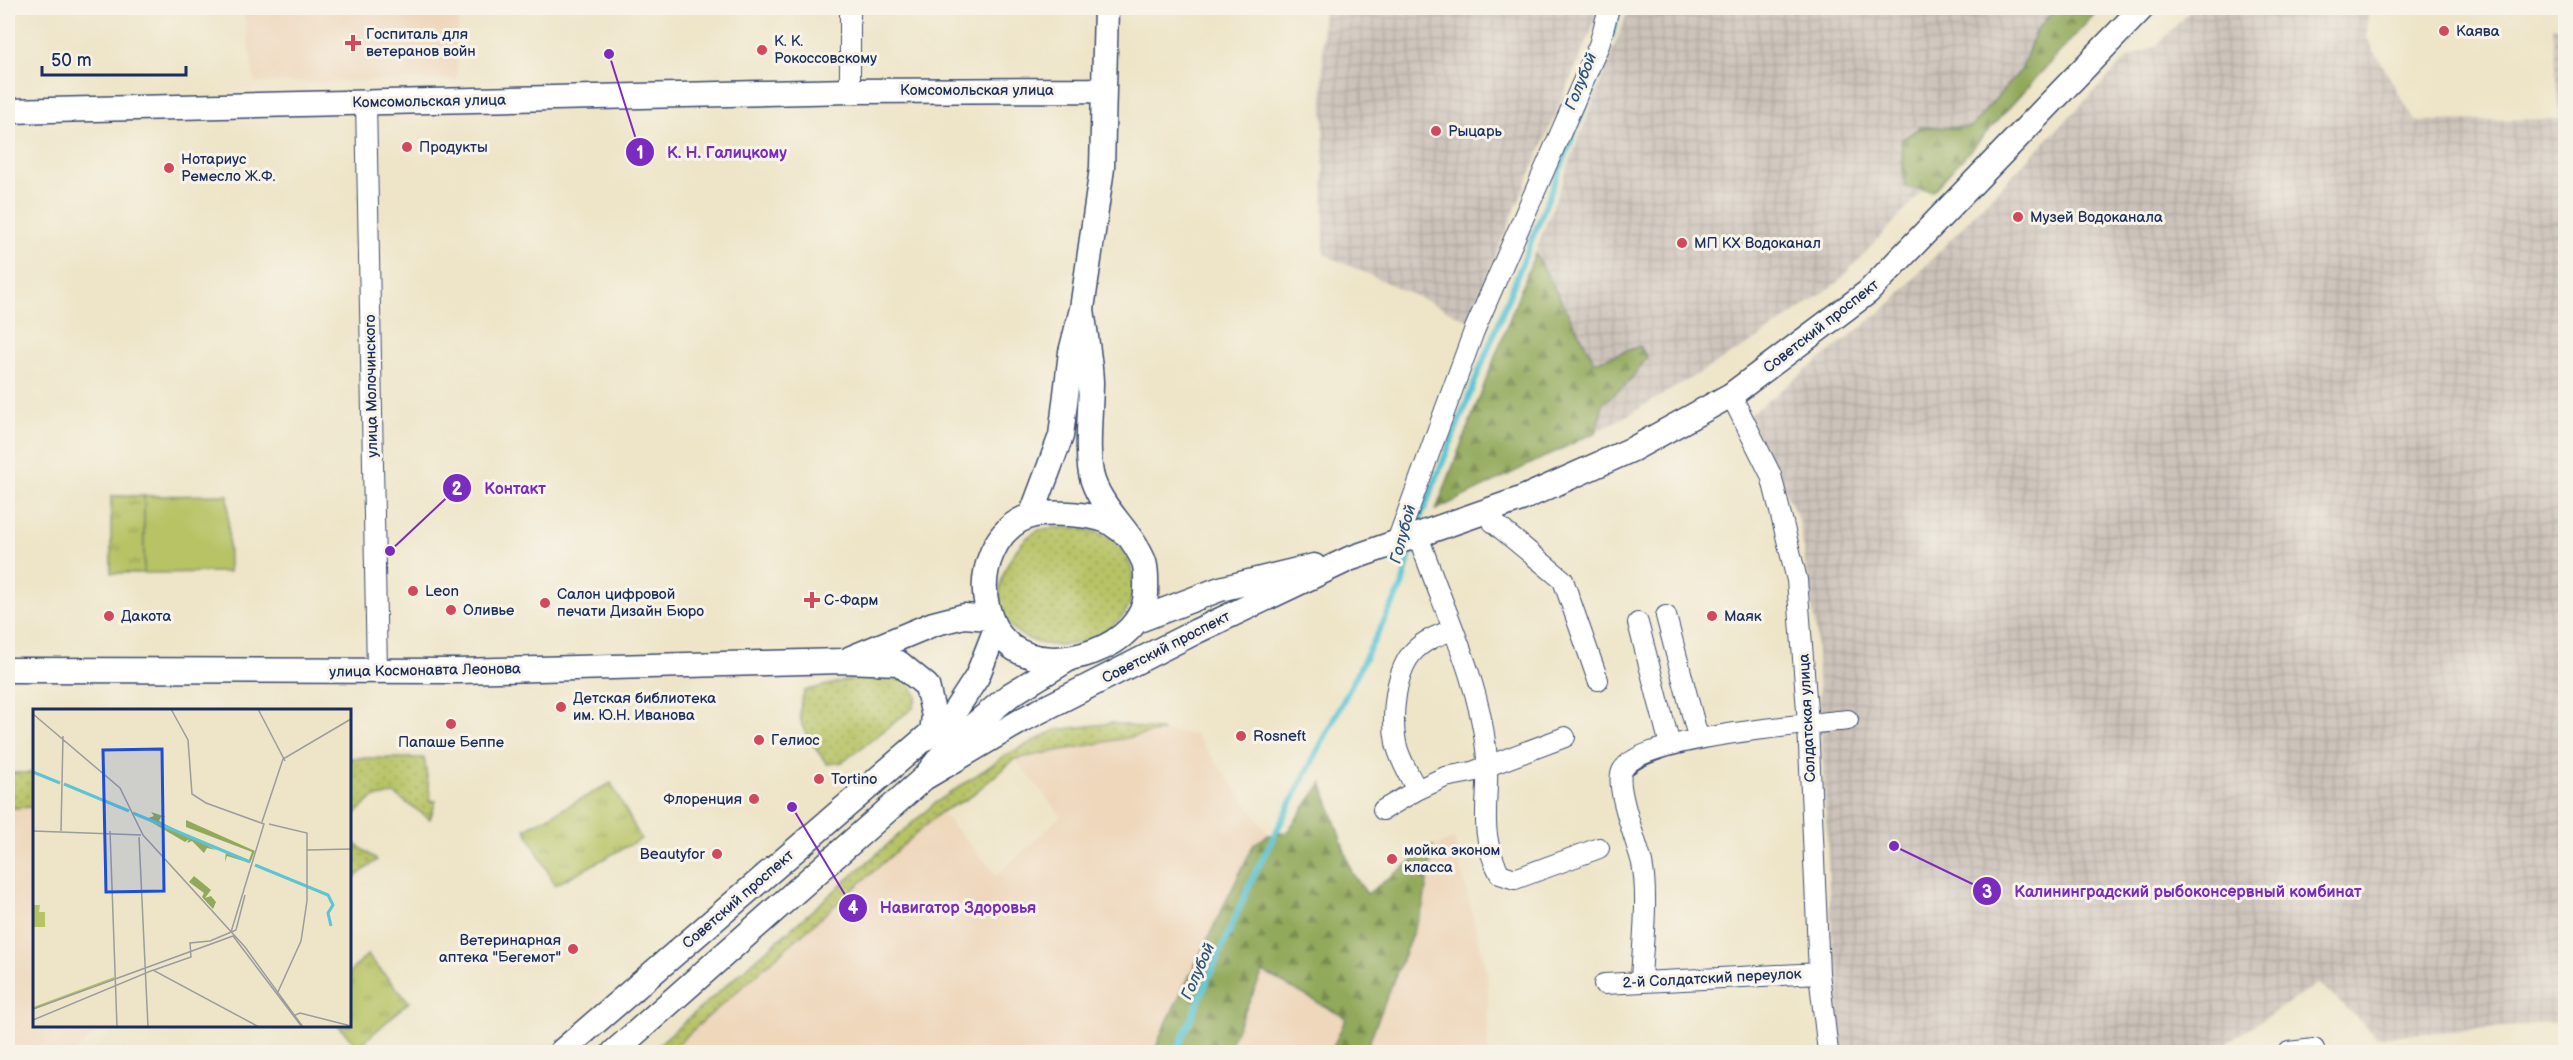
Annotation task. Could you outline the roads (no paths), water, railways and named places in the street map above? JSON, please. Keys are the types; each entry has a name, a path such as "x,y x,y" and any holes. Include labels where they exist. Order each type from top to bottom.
{"main road":[{"path":"1031,516 1044,475 1061,436 1071,352 1082,309 1102,168 1106,8"},
{"name":"Советский проспект","path":"924,778 1024,718 1197,631 1349,559 1412,538 1491,517 1634,449 1731,395 1868,292 2142,8"},
{"name":"Комсомольская улица","path":"8,111 850,91 1104,90"},
{"path":"1082,309 1091,379 1093,480 1106,507 1126,534 1145,563 1146,595 1139,620 1120,638 1067,660 1037,656 1014,648 992,624 983,591 988,561 1002,536 1031,516 1088,516 1106,520 1126,534"},
{"name":"Советский проспект","path":"1139,620 1220,589 1289,570 1349,559"},
{"name":"улица Космонавта Леонова","path":"843,661 933,624 964,616 992,624"},
{"name":"Советский проспект","path":"561,1053 953,714 969,691 992,624"},
{"name":"Советский проспект","path":"614,1053 924,778 950,745 1010,695 1067,660"},
{"name":"улица Космонавта Леонова","path":"8,670 376,671 843,661 899,663 927,686 934,716 932,733"}],"street":[{"path":"850,8 850,91"},
{"path":"1599,848 1515,879 1500,874 1485,835 1486,749 1475,697 1452,630 1412,538 1474,332 1599,45 1609,8"},
{"name":"улица Молочинского","path":"366,102 376,671"},
{"name":"Солдатская улица","path":"1731,395 1771,476 1797,580 1808,724 1820,973 1828,1053"},
{"path":"1491,517 1563,580 1598,680"},
{"path":"1666,616 1698,737"},
{"path":"1638,623 1670,746"},
{"path":"1417,790 1396,743 1394,696 1403,667 1414,650 1430,639 1452,630"},
{"path":"1641,982 1642,864 1629,822 1621,774 1627,764 1698,737 1848,720"},
{"path":"1383,810 1445,777 1487,766 1565,738"},
{"name":"2-й Солдатский переулок","path":"1604,984 1820,973"},
{"path":"2289,1053 2314,1049"}],"waterway":[{"name":"Голубой","path":"1611,38 1620,8"},
{"name":"Голубой","path":"1416,529 1606,54"},
{"name":"Голубой","path":"1176,1052 1254,875 1402,586 1412,545"}],"place":[{"name":"Каява","path":"2444,31"},
{"name":"Госпиталь для ветеранов войн","path":"353,43"},
{"name":"К. К. Рокоссовскому","path":"762,50"},
{"name":"К. Н. Галицкому","path":"609,54"},
{"name":"Рыцарь","path":"1436,131"},
{"name":"Продукты","path":"407,147"},
{"name":"Нотариус Ремесло Ж.Ф.","path":"169,168"},
{"name":"Музей Водоканала","path":"2018,217"},
{"name":"МП КХ Водоканал","path":"1682,243"},
{"name":"Контакт","path":"390,551"},
{"name":"Leon","path":"413,591"},
{"name":"С-Фарм","path":"812,600"},
{"name":"Салон цифровой печати Дизайн Бюро","path":"545,603"},
{"name":"Оливье","path":"451,610"},
{"name":"Дакота","path":"109,616"},
{"name":"Маяк","path":"1712,616"},
{"name":"Детская библиотека им. Ю.Н. Иванова","path":"561,707"},
{"name":"Папаше Беппе","path":"451,724"},
{"name":"Rosneft","path":"1241,736"},
{"name":"Гелиос","path":"759,740"},
{"name":"Tortino","path":"819,779"},
{"name":"Флоренция","path":"754,799"},
{"name":"Навигатор Здоровья","path":"792,807"},
{"name":"Калининградский рыбоконсервный комбинат","path":"1894,846"},
{"name":"Beautyfor","path":"717,854"},
{"name":"мойка эконом класса","path":"1392,859"},
{"name":"Ветеринарная аптека \"Бегемот\"","path":"573,949"}]}
